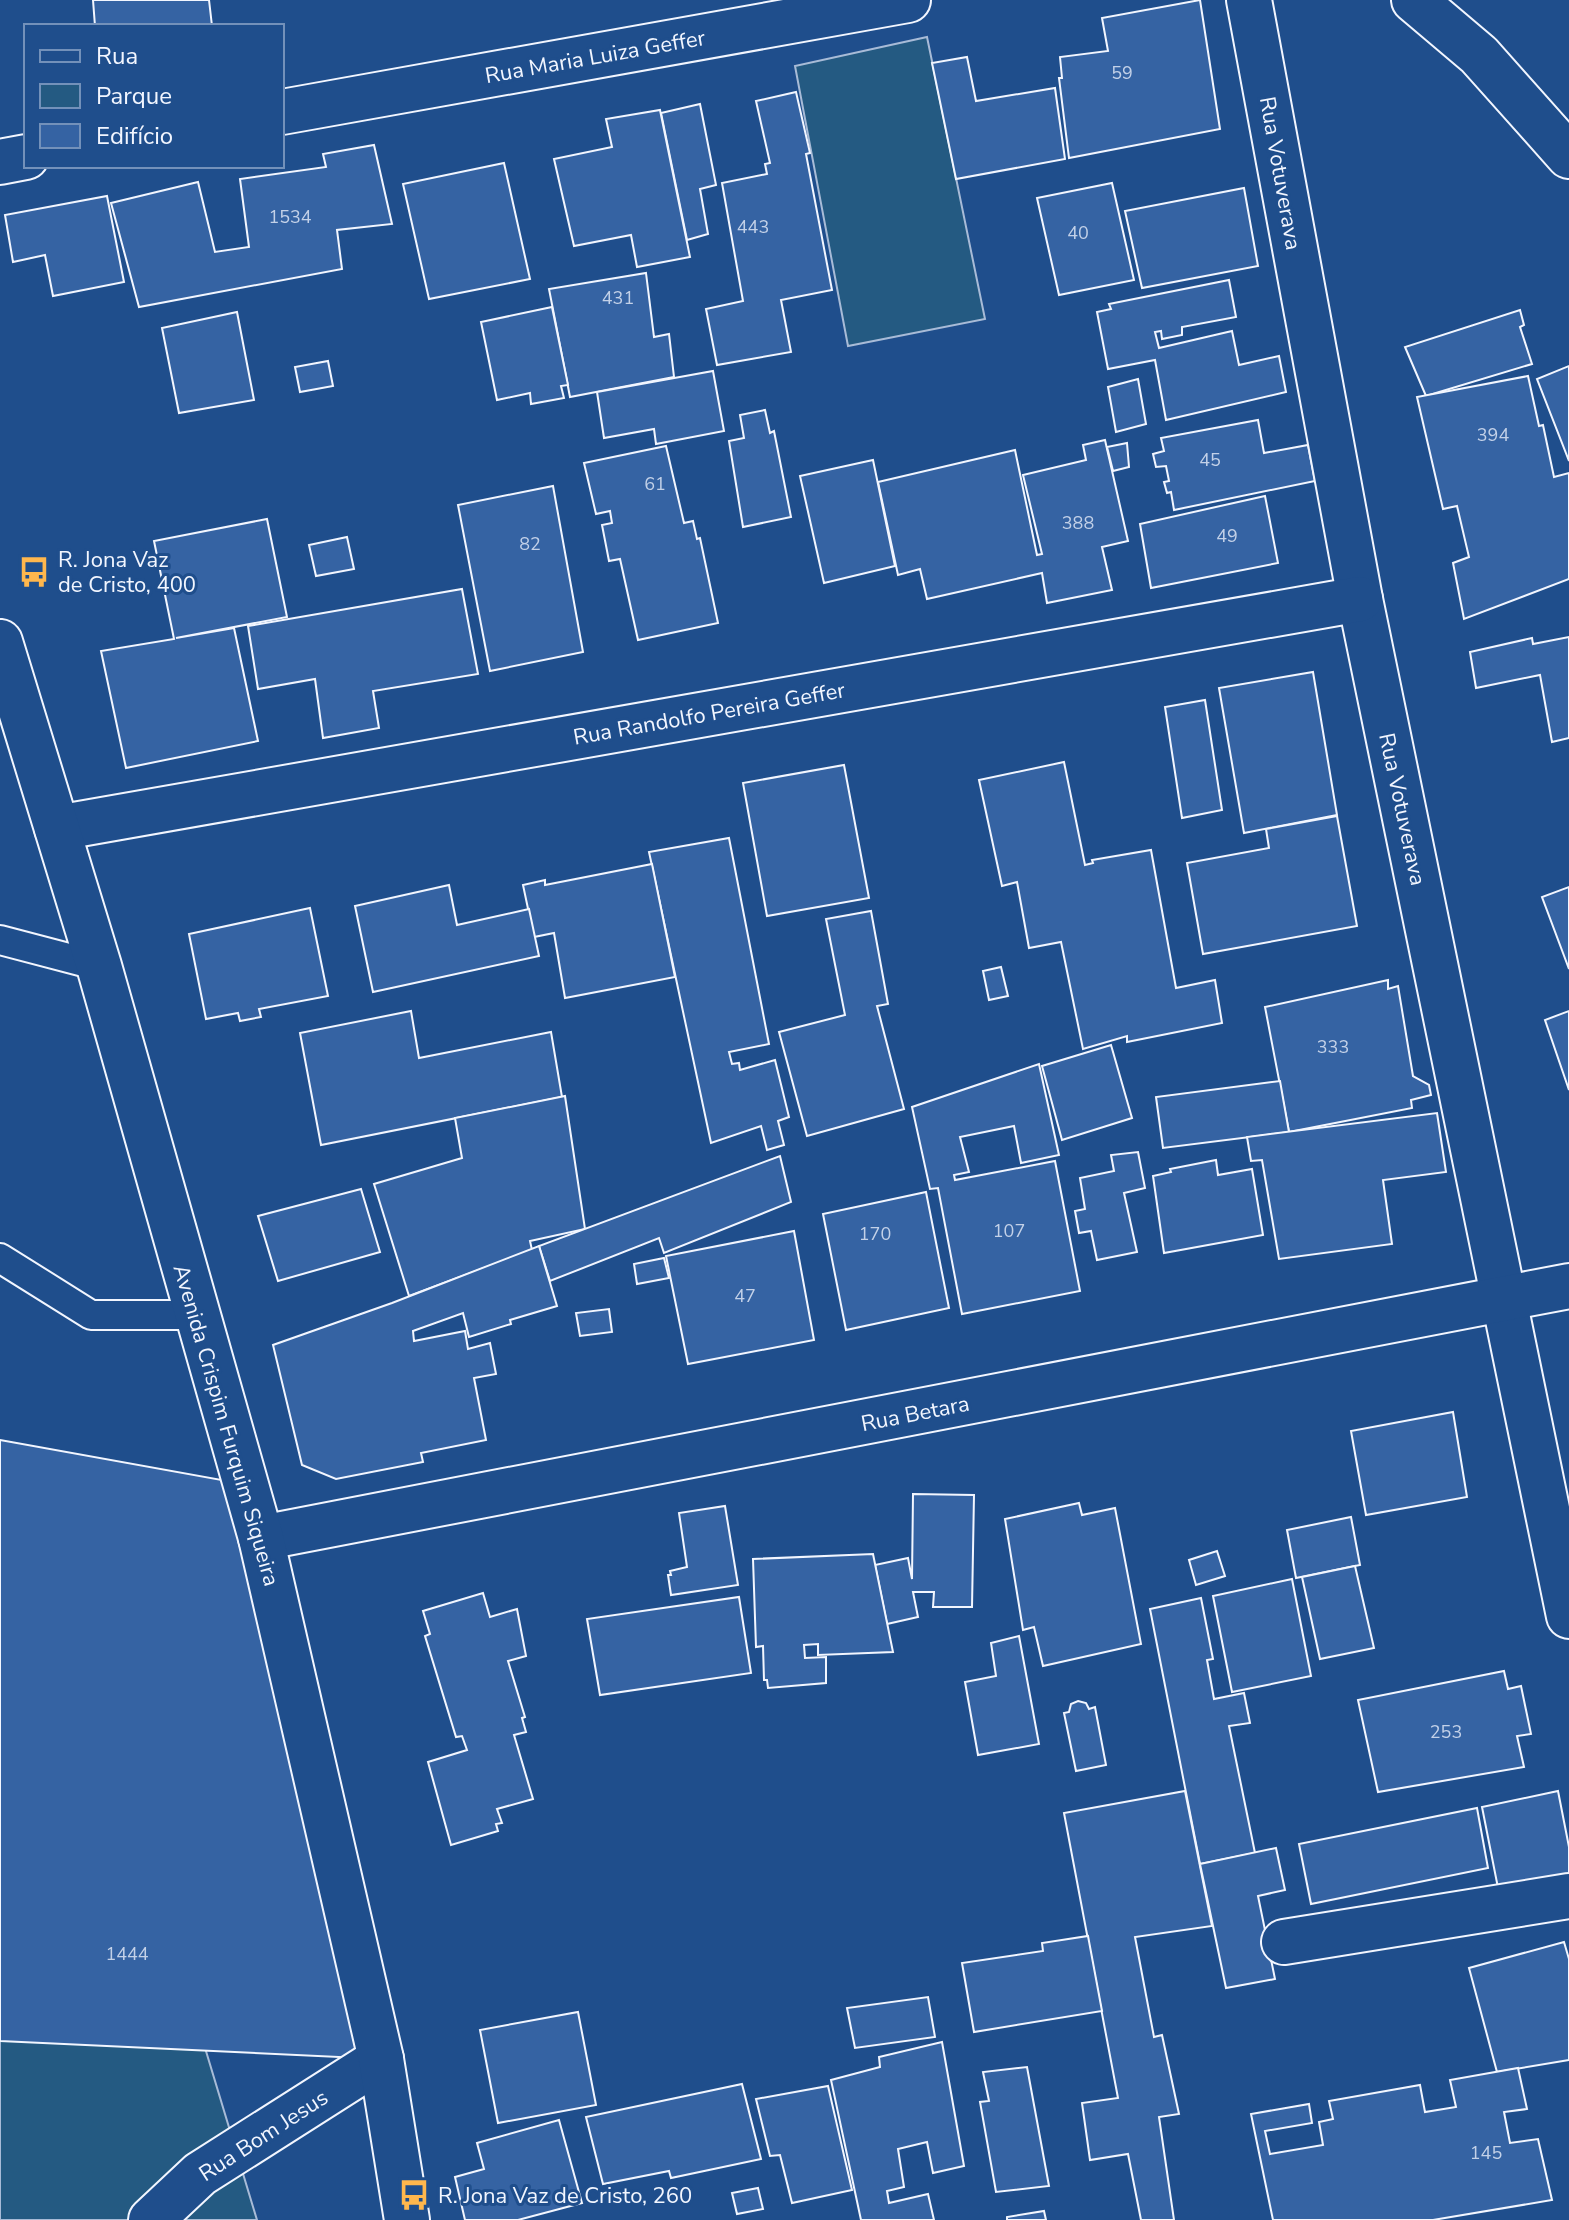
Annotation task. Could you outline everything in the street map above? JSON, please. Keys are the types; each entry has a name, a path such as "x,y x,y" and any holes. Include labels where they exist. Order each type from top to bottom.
{"street":[{"name":"Rua Maria Luiza Geffer","path":"284,112 908,0"},
{"name":"Rua Votuverava","path":"1249,0 1360,599 1569,1616"},
{"path":"1414,0 1479,55 1569,156"},
{"path":"0,162 24,157"},
{"name":"Rua Randolfo Pereira Geffer","path":"57,828 1360,599"},
{"name":"Avenida Crispim Furquim Siqueira","path":"0,642 99,966 261,1538 381,2059 407,2220"},
{"name":"Rua Betara","path":"261,1538 1569,1286"},
{"path":"1284,1942 1569,1896"},
{"name":"Rua Bom Jesus","path":"151,2220 200,2174 381,2059"}],"lane":[{"path":"0,940 99,966"},
{"path":"0,1258 91,1315 196,1315"}],"green space":[{"path":"927,37 985,319 848,346 795,66"},
{"path":"0,1947 183,1975 257,2220 0,2220"}],"building":[{"path":"93,0 209,0 212,24 95,24"},
{"path":"1200,0 1220,129 1069,158 1059,78 1062,78 1060,57 1108,51 1102,18"},
{"path":"967,57 976,101 1055,88 1065,159 956,179 932,63"},
{"path":"796,92 810,153 806,154 832,290 781,300 791,352 717,365 706,309 743,301 722,183 767,174 765,164 770,163 756,101"},
{"path":"700,104 716,185 700,189 708,234 687,240 661,113"},
{"path":"660,110 690,257 637,267 631,235 574,246 554,159 612,147 606,119"},
{"path":"374,145 392,224 337,230 342,269 139,307 111,203 198,182 215,252 249,247 240,179 326,167 323,154"},
{"path":"504,163 530,279 429,299 403,184"},
{"path":"1112,183 1134,280 1059,295 1037,198"},
{"path":"1244,188 1258,266 1142,288 1125,211"},
{"path":"107,196 124,282 53,296 45,255 13,262 5,215"},
{"path":"646,273 654,337 669,334 674,377 570,397 549,289"},
{"path":"1229,280 1236,317 1182,327 1182,335 1162,339 1161,331 1155,332 1159,348 1232,331 1239,365 1279,356 1286,392 1166,420 1155,360 1108,369 1097,312 1111,309 1109,304"},
{"path":"552,307 568,385 561,386 564,398 531,404 530,393 497,400 481,322"},
{"path":"1520,310 1524,325 1520,327 1532,364 1426,396 1405,347"},
{"path":"237,312 254,400 179,413 162,328"},
{"path":"328,361 333,386 300,392 295,367"},
{"path":"1569,366 1569,461 1537,379"},
{"path":"713,371 724,431 656,444 654,429 604,438 597,392"},
{"path":"1528,376 1554,477 1569,473 1569,579 1464,619 1453,563 1469,557 1457,506 1443,509 1417,397"},
{"path":"1138,379 1146,424 1116,432 1108,387"},
{"path":"765,410 770,433 774,431 791,517 743,527 729,441 744,438 740,415"},
{"path":"1258,420 1264,453 1308,445 1315,481 1174,510 1171,492 1167,493 1164,482 1169,481 1166,466 1156,467 1153,454 1164,451 1161,438"},
{"path":"1105,440 1128,541 1102,547 1112,590 1047,603 1042,573 927,599 920,569 898,575 878,482 1015,450 1037,555 1042,554 1023,475 1086,460 1083,445"},
{"path":"1127,443 1129,467 1113,471 1107,447"},
{"path":"666,446 684,523 693,521 697,539 700,538 718,623 638,640 620,559 609,561 602,525 612,523 610,511 596,514 584,463"},
{"path":"873,460 895,566 824,583 800,476"},
{"path":"553,486 583,652 490,671 458,505"},
{"path":"1265,496 1278,563 1151,588 1140,524"},
{"path":"267,519 287,617 176,638 234,628 258,741 126,768 101,651 174,639 154,541"},
{"path":"347,537 354,569 316,576 309,545"},
{"path":"462,589 478,674 373,691 379,728 323,738 315,679 258,689 248,626"},
{"path":"1569,637 1569,738 1552,742 1540,675 1476,688 1470,652 1532,638 1533,644"},
{"path":"1313,672 1337,815 1244,833 1219,688"},
{"path":"1205,700 1222,810 1182,818 1165,707"},
{"path":"1064,762 1085,865 1093,863 1092,860 1151,850 1176,988 1215,980 1222,1023 1127,1042 1127,1036 1083,1049 1061,942 1029,948 1017,882 1002,886 979,780"},
{"path":"844,765 869,898 767,916 743,783"},
{"path":"1337,816 1357,926 1203,954 1187,863 1269,848 1266,829"},
{"path":"729,838 769,1044 729,1052 732,1064 739,1063 740,1070 775,1060 789,1117 778,1121 784,1145 767,1150 761,1126 711,1143 649,852"},
{"path":"652,864 675,977 565,998 554,933 534,937 523,885 545,880 545,885"},
{"path":"449,885 457,925 529,909 539,956 373,992 355,906"},
{"path":"1569,887 1569,969 1542,897"},
{"path":"310,908 328,996 259,1009 261,1017 240,1021 238,1013 206,1019 189,934"},
{"path":"871,911 888,1004 877,1006 904,1109 807,1136 779,1032 845,1015 826,919"},
{"path":"1001,967 1008,996 989,1000 983,971"},
{"path":"1388,980 1388,989 1398,986 1413,1076 1429,1085 1431,1095 1411,1100 1412,1108 1289,1132 1265,1007"},
{"path":"411,1011 419,1058 551,1032 562,1097 321,1145 300,1033"},
{"path":"1569,1011 1569,1090 1545,1020"},
{"path":"1111,1045 1132,1118 1062,1140 1042,1066"},
{"path":"1039,1064 1059,1155 1021,1163 1014,1126 960,1137 969,1172 954,1175 955,1180 1055,1161 1080,1291 962,1314 938,1188 930,1189 912,1107"},
{"path":"1280,1081 1289,1132 1163,1148 1156,1097"},
{"path":"565,1096 585,1229 530,1241 532,1250 409,1296 374,1184 462,1158 455,1118"},
{"path":"1437,1113 1446,1172 1383,1180 1392,1244 1279,1259 1262,1160 1251,1161 1247,1137"},
{"path":"1138,1152 1145,1188 1124,1193 1137,1252 1097,1260 1091,1231 1079,1233 1075,1211 1085,1209 1080,1178 1114,1171 1111,1155"},
{"path":"780,1156 791,1202 664,1253 659,1238 550,1281 539,1246"},
{"path":"1216,1160 1218,1175 1252,1169 1263,1235 1164,1253 1153,1176 1171,1172 1170,1169"},
{"path":"361,1189 380,1252 278,1281 258,1216"},
{"path":"926,1192 949,1308 846,1330 823,1214"},
{"path":"794,1231 814,1340 688,1364 666,1256"},
{"path":"539,1246 557,1306 510,1320 511,1324 469,1337 463,1313 413,1331 414,1341 465,1331 468,1349 490,1343 496,1374 474,1378 486,1440 421,1453 423,1462 336,1479 302,1465 273,1345"},
{"path":"664,1258 669,1278 637,1284 634,1264"},
{"path":"609,1309 612,1332 580,1336 576,1313"},
{"path":"1453,1412 1467,1497 1366,1515 1351,1431"},
{"path":"0,1440 244,1484 381,2059 0,2041"},
{"path":"913,1494 974,1495 972,1607 933,1607 934,1592 913,1592 918,1617 887,1624 875,1565 908,1558 912,1579"},
{"path":"1079,1503 1082,1515 1115,1508 1141,1644 1043,1666 1034,1627 1023,1630 1005,1519"},
{"path":"725,1506 738,1585 671,1595 670,1571 687,1567 679,1513"},
{"path":"1351,1517 1360,1565 1296,1578 1287,1530"},
{"path":"1217,1551 1225,1576 1196,1585 1189,1560"},
{"path":"873,1554 893,1652 818,1655 818,1644 804,1645 805,1658 826,1657 826,1683 768,1688 767,1680 764,1680 763,1646 756,1647 753,1559"},
{"path":"1355,1566 1374,1648 1320,1659 1302,1577"},
{"path":"1292,1579 1311,1676 1232,1692 1213,1596"},
{"path":"483,1593 490,1617 517,1609 526,1656 508,1661 525,1717 522,1718 526,1732 514,1735 533,1799 497,1809 502,1823 496,1824 498,1831 451,1845 428,1762 467,1750 462,1736 456,1737 425,1636 430,1634 423,1611"},
{"path":"739,1597 751,1673 600,1695 587,1619"},
{"path":"1201,1598 1213,1659 1207,1660 1214,1699 1244,1693 1250,1723 1229,1726 1255,1853 1200,1864 1150,1609"},
{"path":"1019,1636 1039,1744 978,1755 965,1682 996,1676 991,1643"},
{"path":"1504,1671 1508,1689 1521,1686 1531,1734 1517,1736 1524,1767 1378,1792 1358,1700"},
{"path":"1078,1701 1086,1703 1089,1709 1095,1707 1106,1765 1076,1771 1064,1713 1069,1712 1071,1704"},
{"path":"1185,1791 1212,1926 1135,1937 1154,2037 1162,2035 1179,2114 1159,2117 1174,2220 1141,2220 1128,2154 1090,2160 1082,2103 1118,2098 1064,1813"},
{"path":"1558,1791 1569,1847 1569,1883 1500,1898 1482,1807"},
{"path":"1477,1808 1488,1868 1311,1904 1299,1844"},
{"path":"1276,1848 1285,1890 1258,1896 1275,1979 1226,1988 1200,1864"},
{"path":"1088,1936 1102,2011 974,2032 962,1963 1043,1951 1042,1943"},
{"path":"1564,1942 1569,1959 1569,2060 1497,2072 1469,1968"},
{"path":"928,1997 935,2037 855,2048 847,2008"},
{"path":"578,2012 596,2105 498,2123 480,2030"},
{"path":"942,2042 964,2166 933,2173 927,2142 898,2149 904,2187 887,2191 889,2203 928,2194 934,2220 861,2220 831,2080 880,2067 879,2057"},
{"path":"1027,2067 1049,2186 996,2192 980,2102 989,2101 983,2072"},
{"path":"1518,2068 1527,2109 1504,2112 1510,2143 1538,2139 1552,2200 1433,2220 1273,2220 1251,2114 1309,2104 1312,2123 1265,2131 1270,2154 1323,2145 1319,2122 1333,2119 1329,2101 1420,2085 1425,2112 1456,2107 1450,2080"},
{"path":"742,2084 761,2159 671,2178 669,2171 603,2184 586,2117"},
{"path":"828,2086 852,2190 792,2203 780,2155 770,2156 756,2099"},
{"path":"559,2120 582,2203 518,2220 465,2220 455,2177 484,2169 477,2143"},
{"path":"758,2188 763,2209 737,2214 732,2193"},
{"path":"1044,2211 1046,2220 1007,2220 1007,2217"}],"place":[{"name":"R. Jona Vaz de Cristo, 400","path":"34,572"},
{"name":"R. Jona Vaz de Cristo, 260","path":"414,2195"}]}
